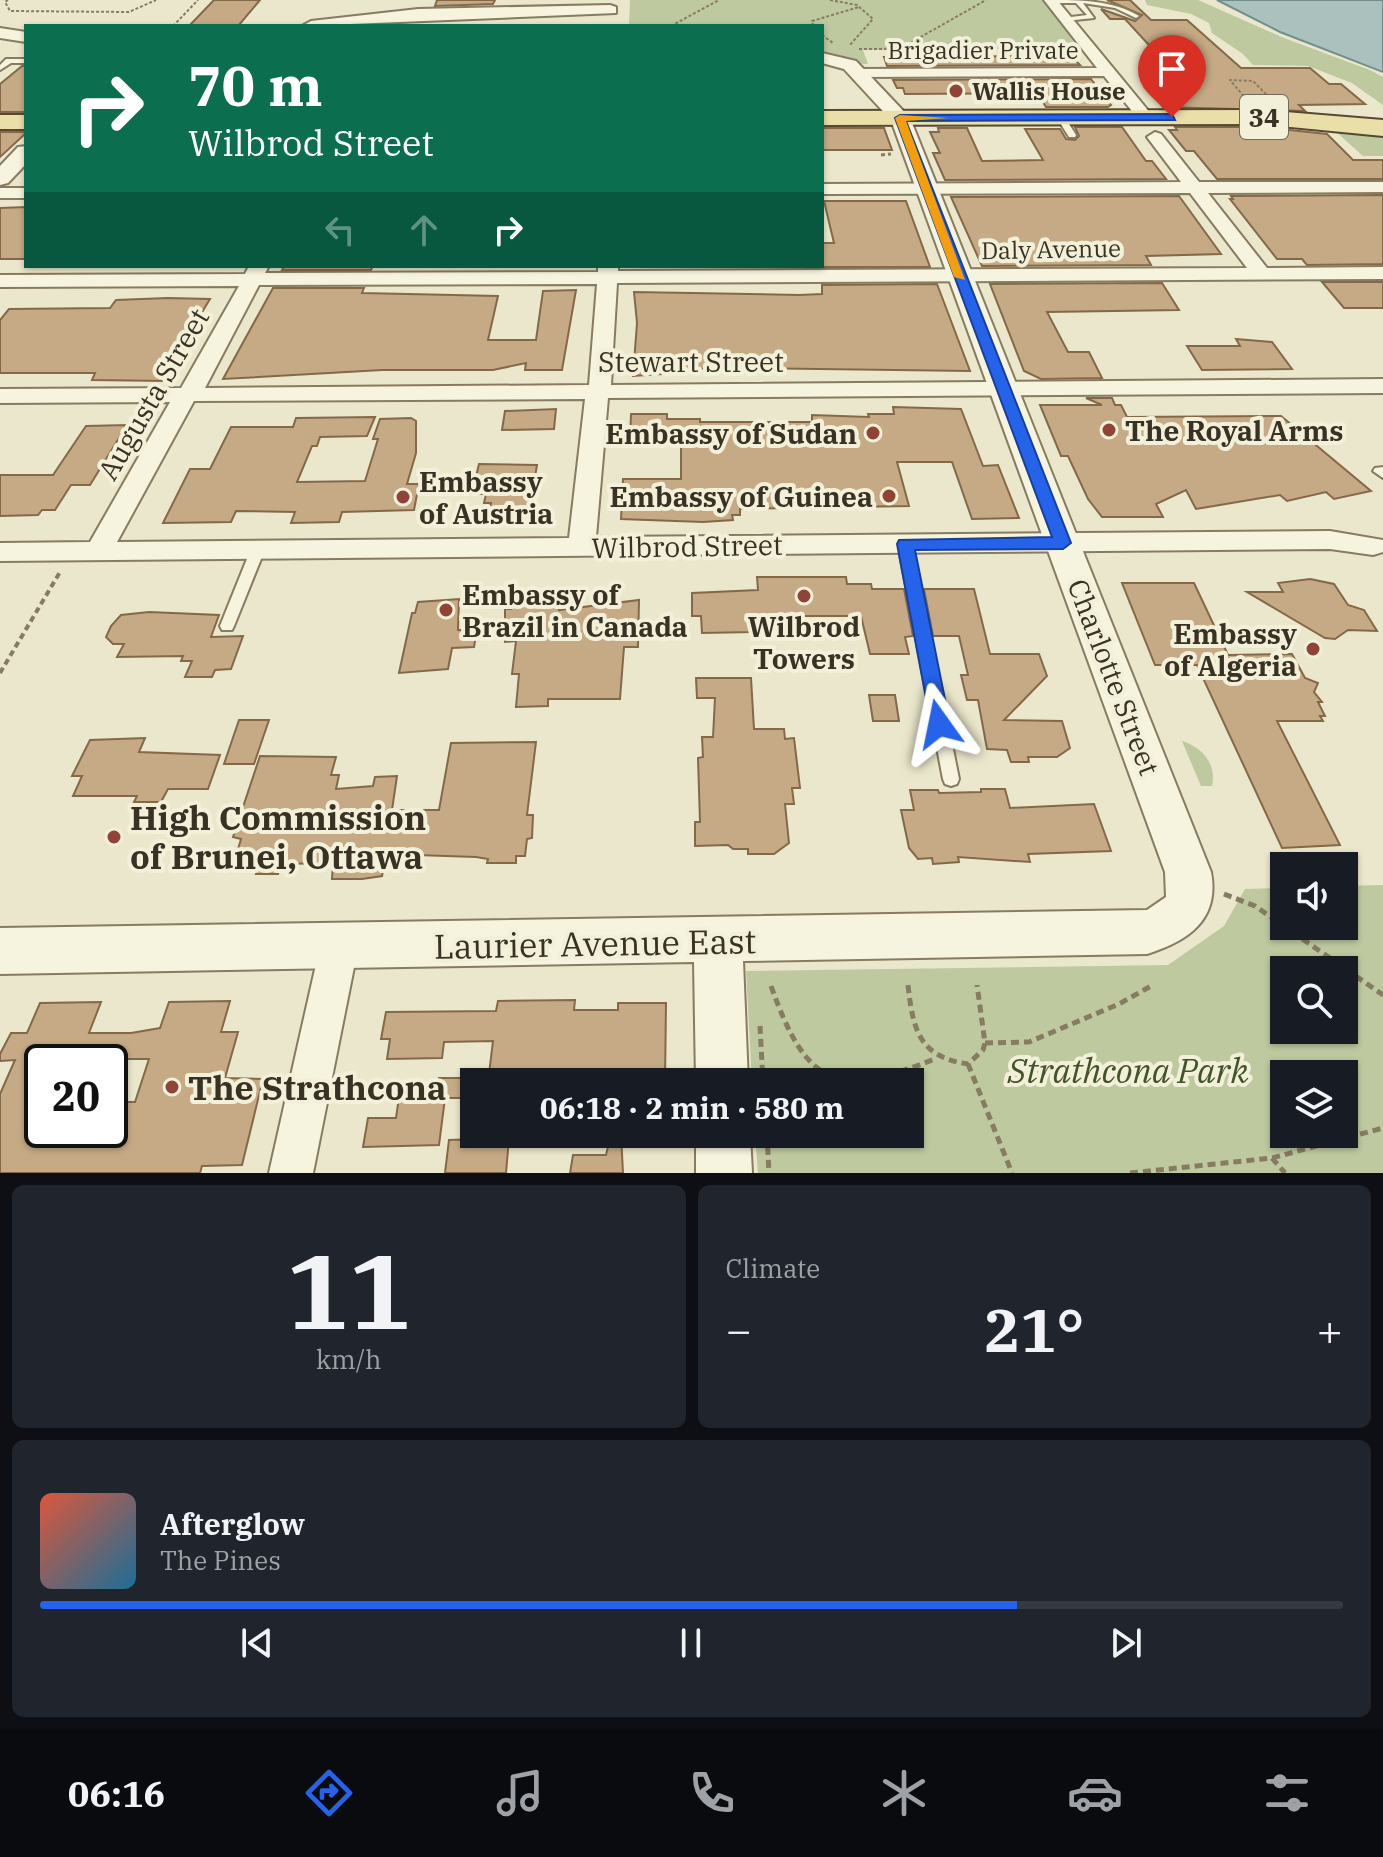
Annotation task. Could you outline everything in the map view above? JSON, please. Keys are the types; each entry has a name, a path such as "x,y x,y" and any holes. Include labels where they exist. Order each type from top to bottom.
{"main road":[{"name":"34","path":"824,118 1150,127 1286,118 1383,128"},
{"path":"0,122 24,122"}],"street":[{"path":"1050,1 1261,273"},
{"path":"329,24 418,14 610,12"},
{"path":"0,33 24,37"},
{"name":"Charlotte Street","path":"840,53 900,118 1188,872 1191,901 1185,913"},
{"name":"Brigadier Private","path":"858,73 1107,72"},
{"path":"0,178 24,154"},
{"path":"824,189 1383,187"},
{"path":"0,193 24,193"},
{"path":"582,547 608,272"},
{"name":"Daly Avenue","path":"0,281 255,273 608,272 960,276 1383,273"},
{"name":"Augusta Street","path":"98,551 255,273"},
{"name":"Stewart Street","path":"0,396 1383,386"},
{"name":"Wilbrod Street","path":"0,552 1330,540 1378,543"},
{"name":"Laurier Avenue East","path":"0,951 718,942 1147,932 1176,922 1185,913"},
{"path":"718,942 722,1068"},
{"path":"291,1173 339,947"},
{"path":"723,1148 724,1173"}],"lane":[{"path":"1050,1 1109,0 1126,7 1136,16"},
{"path":"1065,19 1092,17 1078,1"},
{"path":"0,68 9,61 24,61"},
{"path":"905,544 951,779"},
{"path":"227,626 258,549"}],"path":[{"path":"8,0 5,2 10,11 54,12 129,12 156,0"},
{"path":"175,24 198,0"},
{"path":"675,24 719,0"},
{"path":"830,0 858,6 873,21 840,53"},
{"path":"901,48 986,0"},
{"path":"813,24 812,21 862,3"},
{"path":"840,53 901,48 1089,48"},
{"path":"1248,101 1230,80 1253,81 1273,102"},
{"path":"0,673 65,563"},
{"path":"1237,898 1383,995"},
{"path":"908,985 914,1025 920,1039 937,1058"},
{"path":"968,1064 983,1050 985,1043 977,985"},
{"path":"771,986 794,1045 807,1063 831,1078 860,1081 913,1068 937,1058 968,1064"},
{"path":"985,1043 1029,1042 1119,1004 1151,986"},
{"path":"759,1012 762,1068"},
{"path":"968,1064 1012,1173"},
{"path":"1130,1173 1272,1158 1383,1128"},
{"path":"768,1148 769,1173"},
{"path":"1272,1158 1285,1173"}],"green space":[{"path":"630,0 1043,0 1079,49 863,50 868,64 862,64 824,55 824,24 629,24"},
{"path":"1145,0 1198,0 1284,38 1370,70 1383,77 1383,105 1352,83 1308,66 1253,65 1243,54 1212,33 1209,23 1191,14 1147,5"},
{"path":"1334,130 1383,136 1383,156 1363,156"},
{"path":"1182,741 1196,747 1210,764 1212,786 1201,786"},
{"name":"Strathcona Park","path":"1383,885 1383,1173 758,1173 756,1148 924,1148 924,1068 751,1068 746,971 1168,965 1224,926 1245,889 1270,888 1270,940 1358,940 1358,886"}],"water":[{"path":"1217,0 1383,0 1383,72 1280,32"}],"building":[{"path":"214,0 260,0 240,24 191,24"},
{"path":"437,0 495,0 493,4 435,6"},
{"path":"1107,0 1130,0 1151,20 1187,20 1241,68 1310,68 1329,84 1341,84 1365,104 1299,105 1305,111 1163,107 1148,87 1176,87 1149,57 1160,57 1125,19 1110,19 1101,9 1135,21 1142,15"},
{"path":"1071,56 1080,65 887,66 884,57"},
{"path":"24,66 24,112 0,112 0,84"},
{"path":"1091,79 1111,105 1046,107 1037,93 905,94 893,80"},
{"path":"1075,127 1122,127 1146,161 1152,161 1166,179 945,180 933,153 940,153 930,132 939,132 938,128 967,128 982,161 1043,160 1025,129 1060,129 1066,139 1075,140 1079,136"},
{"path":"1175,127 1261,127 1327,134 1353,160 1383,160 1383,179 1217,179 1194,151 1186,151 1169,130 1177,130"},
{"path":"824,128 884,128 892,150 824,150"},
{"path":"0,132 24,132 24,135 0,157"},
{"path":"1383,195 1383,264 1307,265 1302,259 1277,259 1230,199 1233,199 1231,196"},
{"path":"1179,196 1221,254 1146,256 1151,265 982,266 951,197"},
{"path":"824,201 906,201 930,267 824,267 824,243 834,243"},
{"path":"24,207 24,259 0,259 0,208"},
{"path":"283,268 372,268 371,270"},
{"path":"1322,282 1383,282 1383,308 1344,308"},
{"path":"1162,283 1179,310 1047,312 1068,352 1089,352 1102,378 1041,379 1024,371 990,284"},
{"path":"937,284 970,371 677,369 677,373 633,376 637,323 634,292 799,295 822,294 822,285"},
{"path":"273,288 364,288 362,293 498,296 488,340 536,340 543,291 576,290 562,370 525,370 526,363 493,370 382,370 223,379"},
{"path":"210,299 186,339 190,339 182,352 185,352 167,381 92,380 95,373 0,373 0,320 9,309 110,308 116,300"},
{"path":"1236,339 1272,342 1292,369 1202,370 1187,346 1240,346"},
{"path":"1086,398 1112,398 1115,405 1121,405 1127,417 1281,416 1371,491 1334,499 1326,492 1287,501 1280,495 1196,509 1186,490 1156,504 1163,517 1102,517 1088,499 1068,456 1061,456 1040,405 1102,405"},
{"path":"893,407 961,409 983,466 998,465 1019,518 972,519 952,462 897,462 909,506 740,509 740,515 732,515 733,520 703,522 621,519 623,479 681,479 681,443 630,442 631,414 667,414 667,419 700,419 700,422 812,422 812,415 869,417 868,414 894,414"},
{"path":"556,409 554,429 502,430 505,411"},
{"path":"375,417 367,436 320,437 317,446 312,446 297,482 365,481 378,439 373,439 380,419 411,418 416,421 416,453 407,484 419,484 414,510 342,512 339,522 291,523 295,512 236,511 231,522 163,523 190,469 210,469 231,427 293,427 296,418"},
{"path":"127,425 90,485 71,485 55,510 42,510 38,515 0,516 0,475 53,475 86,426"},
{"path":"479,464 537,465 530,507 510,509 508,514 488,514 491,503 484,503 486,494 472,494"},
{"path":"757,577 846,577 847,584 871,584 872,589 904,589 913,636 905,637 909,654 870,654 861,616 752,616 753,632 702,633 701,616 692,616 692,593 758,590"},
{"path":"1310,579 1334,584 1348,605 1364,610 1377,631 1348,630 1335,639 1325,638 1247,592 1283,592 1278,583"},
{"path":"1122,583 1194,583 1228,655 1292,654 1305,678 1318,683 1314,692 1322,702 1318,702 1325,716 1320,716 1323,721 1277,721 1340,845 1282,848 1197,665 1155,665"},
{"path":"924,589 974,589 990,654 1039,654 1047,676 1004,720 1062,721 1070,748 1057,757 1028,757 1029,762 1011,762 1007,750 987,749 978,700 967,700 961,675 968,675 959,636 933,636"},
{"path":"560,597 559,610 639,600 638,647 624,647 620,699 548,699 548,706 516,707 519,674 512,674 516,641 505,642 505,609 511,609 511,600"},
{"path":"459,599 458,630 477,630 474,647 452,648 448,669 399,673 412,613 415,613 418,602"},
{"path":"149,612 219,615 211,637 243,636 231,669 215,670 212,677 185,677 192,661 181,661 183,656 117,657 124,644 113,644 106,637 111,626 121,615"},
{"path":"696,678 751,678 754,729 784,729 785,739 794,738 800,788 792,788 794,804 785,804 789,843 774,854 748,854 748,849 733,849 728,845 695,846 695,822 700,822 698,758 703,757 702,737 713,737 715,698 697,698"},
{"path":"869,695 895,695 899,721 873,721"},
{"path":"239,720 269,720 254,764 224,764"},
{"path":"145,738 139,752 220,755 208,789 168,789 161,802 134,802 137,796 73,796 82,776 72,776 90,740"},
{"path":"536,742 527,815 533,815 532,838 527,839 525,856 516,856 516,863 487,863 488,859 476,857 386,854 382,876 332,879 333,863 281,864 278,874 256,874 261,863 234,863 241,839 233,837 260,756 336,757 331,775 339,775 336,789 373,786 375,777 397,776 392,810 439,810 451,743"},
{"path":"981,789 1005,789 1010,808 1094,804 1111,851 1028,854 1030,862 958,857 959,862 933,864 932,858 918,859 909,848 901,810 914,810 910,790 938,790 939,793 981,792"},
{"path":"575,1000 574,1010 618,1010 618,1003 666,1003 665,1068 490,1068 493,1041 444,1042 442,1058 387,1059 390,1039 381,1039 386,1012 496,1011 498,1001"},
{"name":"The Strathcona","path":"230,1001 221,1032 238,1032 225,1078 263,1079 242,1165 202,1166 200,1173 0,1173 0,1094 15,1060 0,1061 0,1054 11,1033 27,1033 40,1003 101,1002 89,1033 131,1033 160,1028 169,1002"},
{"path":"439,1078 460,1078 460,1098 445,1098 439,1145 363,1147 368,1118 396,1118 399,1097 436,1097"},
{"path":"449,1140 460,1140 460,1148 508,1148 506,1173 445,1173"},
{"path":"608,1148 622,1148 623,1173 570,1173 573,1155 606,1155"}],"slow traffic":[{"path":"944,118 900,118 961,277"}],"place":[{"name":"Wallis House","path":"956,91"},
{"name":"The Royal Arms","path":"1109,430"},
{"name":"Embassy of Sudan","path":"873,433"},
{"name":"Embassy of Guinea","path":"889,496"},
{"name":"Embassy of Austria","path":"403,497"},
{"name":"Wilbrod Towers","path":"804,596"},
{"name":"Embassy of Brazil in Canada","path":"446,610"},
{"name":"Embassy of Algeria","path":"1313,649"},
{"name":"High Commission of Brunei, Ottawa","path":"114,837"},
{"name":"The Strathcona","path":"172,1087"}],"route":[{"path":"939,724 905,544 1063,543 900,118 1172,117"}]}
